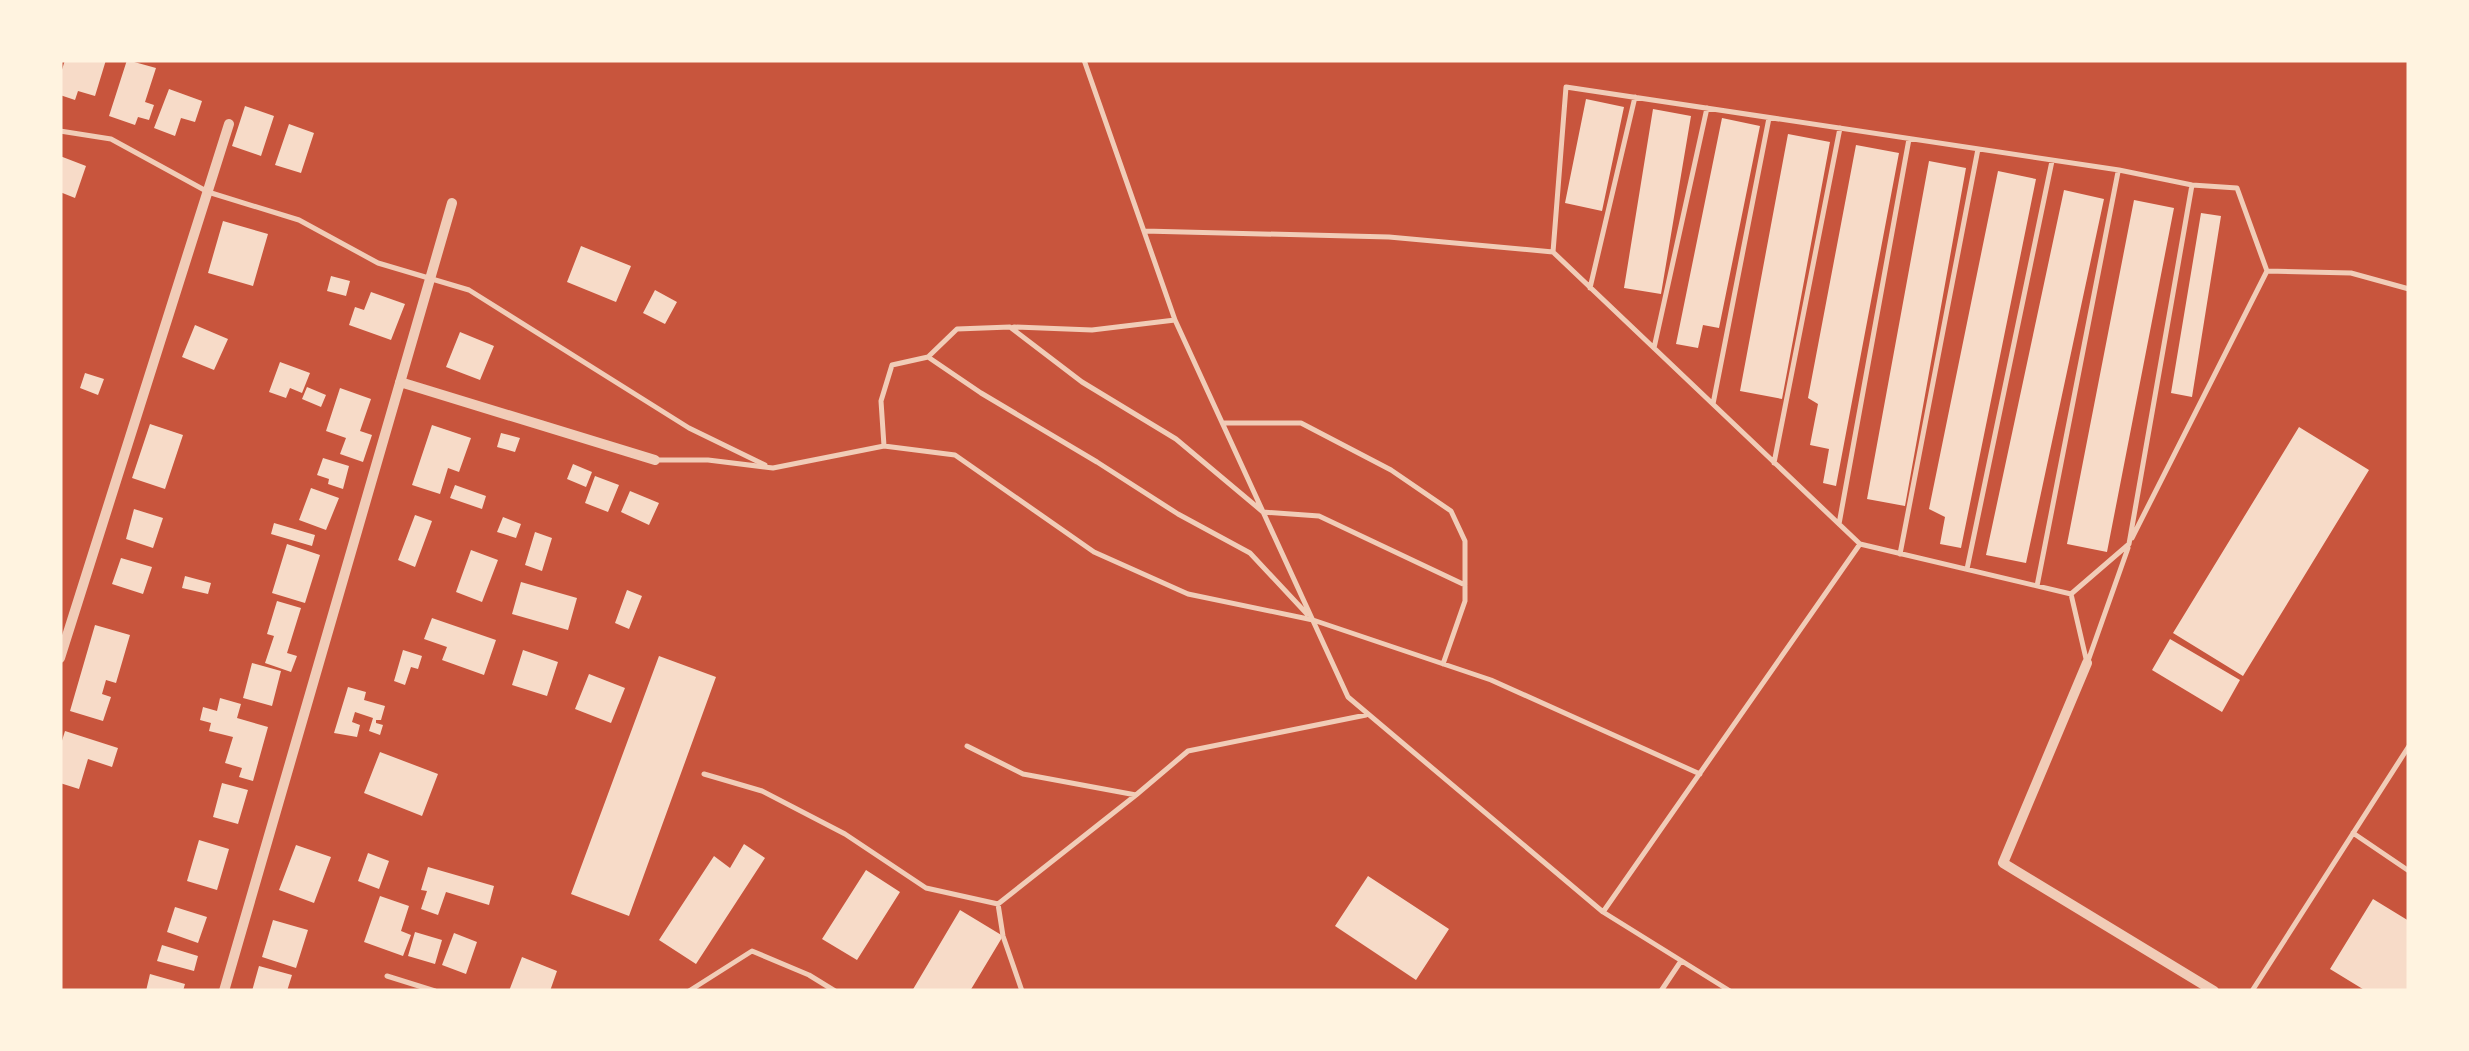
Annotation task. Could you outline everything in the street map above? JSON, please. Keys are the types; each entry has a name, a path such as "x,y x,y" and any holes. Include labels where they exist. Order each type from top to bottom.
{"street":[{"path":"60,658 229,124"},
{"path":"224,991 452,203"},
{"path":"400,382 655,460"},
{"path":"2087,663 2003,863 2214,991"}],"lane":[{"path":"1084,60 1175,320 1348,696 1604,912 1730,991"},
{"path":"1553,252 1566,87 2118,170 2192,185 2237,188 2267,271 2129,544 2087,663"},
{"path":"1590,288 1634,97"},
{"path":"1654,348 1706,108"},
{"path":"1713,404 1770,118"},
{"path":"1774,463 1840,128"},
{"path":"60,131 111,139 208,192 299,220 378,263 469,290 689,428 772,468"},
{"path":"1839,524 1909,138"},
{"path":"1900,554 1978,149"},
{"path":"1966,569 2052,160"},
{"path":"2037,586 2118,170"},
{"path":"2071,594 2129,544 2192,185"},
{"path":"1144,231 1389,237 1553,252 1860,544 2071,594"},
{"path":"2267,271 2351,273 2409,289"},
{"path":"884,446 881,401 892,366 928,357 957,329 1092,330 1175,320"},
{"path":"1010,327 1082,382 1176,438 1264,512 1319,516 1465,584"},
{"path":"928,357 1178,514 1250,553 1312,620"},
{"path":"1222,423 1301,424 1391,470 1451,510 1465,541 1465,602 1443,664"},
{"path":"655,460 708,460 772,468 884,446 955,455 1094,552 1188,594 1312,620 1490,680 1700,774"},
{"path":"1604,912 1860,544"},
{"path":"2071,594 2087,663"},
{"path":"998,904 1188,750 1368,714"},
{"path":"967,746 1023,774 1136,795"},
{"path":"2252,991 2409,746"},
{"path":"704,774 762,791 845,834 926,888 998,904"},
{"path":"2353,834 2409,871"},
{"path":"998,904 1003,936 1022,991"},
{"path":"689,991 752,951 809,975 835,991"},
{"path":"1661,991 1682,961"},
{"path":"387,976 435,991"}],"building":[{"path":"65,60 106,60 95,96 78,91 75,100 60,95"},
{"path":"127,60 156,68 145,102 154,105 149,120 138,117 135,125 109,116"},
{"path":"169,89 202,101 195,122 181,118 175,136 154,128"},
{"path":"1586,99 1624,107 1602,211 1565,203"},
{"path":"245,106 274,116 261,156 232,146"},
{"path":"1653,109 1691,116 1661,294 1624,288"},
{"path":"1722,118 1760,126 1719,328 1703,325 1698,348 1676,344"},
{"path":"289,124 314,133 301,173 275,165"},
{"path":"1788,134 1830,142 1782,399 1740,391"},
{"path":"1856,145 1899,153 1836,486 1823,483 1829,449 1810,445 1818,404 1808,398"},
{"path":"60,156 86,166 75,198 60,192"},
{"path":"1929,161 1966,168 1905,506 1867,499"},
{"path":"1998,171 2036,179 1961,548 1940,544 1945,517 1929,509"},
{"path":"2064,190 2104,199 2026,563 1986,555"},
{"path":"2134,200 2174,208 2107,552 2067,544"},
{"path":"2201,213 2221,216 2192,397 2171,393"},
{"path":"223,221 268,234 253,286 208,273"},
{"path":"581,246 631,266 616,302 567,282"},
{"path":"331,276 350,281 346,296 327,291"},
{"path":"655,290 677,302 665,324 643,313"},
{"path":"371,292 405,304 391,340 349,325 355,307 364,310"},
{"path":"195,325 228,339 214,370 182,357"},
{"path":"460,332 494,346 480,380 446,367"},
{"path":"280,362 310,373 302,393 290,388 286,398 269,392"},
{"path":"85,373 104,379 98,395 80,388"},
{"path":"307,387 326,395 321,407 302,399"},
{"path":"340,388 371,399 360,431 372,435 363,462 340,454 346,438 326,431"},
{"path":"150,424 183,435 165,489 132,478"},
{"path":"432,425 471,438 459,472 448,468 440,494 412,485"},
{"path":"2299,427 2369,470 2243,676 2173,633"},
{"path":"501,433 520,438 515,452 497,447"},
{"path":"323,458 349,466 343,489 317,475"},
{"path":"573,464 592,472 586,487 567,479"},
{"path":"595,476 619,485 608,512 585,503"},
{"path":"455,485 486,496 482,509 450,498"},
{"path":"311,488 339,498 326,530 299,520"},
{"path":"630,491 659,503 649,525 621,512"},
{"path":"134,509 163,518 153,548 126,539"},
{"path":"415,515 432,521 415,567 398,560"},
{"path":"503,517 521,524 516,538 497,532"},
{"path":"274,523 315,535 312,546 271,534"},
{"path":"535,532 552,538 542,571 525,565"},
{"path":"287,544 320,555 305,603 272,593"},
{"path":"471,550 498,560 482,602 456,592"},
{"path":"121,558 152,567 143,594 112,584"},
{"path":"185,576 211,583 208,594 182,588"},
{"path":"521,582 577,598 568,630 512,614"},
{"path":"627,590 642,596 629,629 615,623"},
{"path":"277,601 301,608 287,653 297,656 291,672 265,663 274,636 267,634"},
{"path":"432,618 496,640 484,675 442,660 447,647 424,639"},
{"path":"95,625 130,635 116,683 106,680 102,694 111,697 103,721 70,711"},
{"path":"2170,639 2240,680 2222,712 2152,670"},
{"path":"403,650 422,656 418,669 411,667 405,685 394,681"},
{"path":"523,650 558,662 547,696 512,685"},
{"path":"659,656 716,677 629,916 571,894"},
{"path":"252,663 281,671 272,706 243,698"},
{"path":"589,674 625,688 611,723 575,709"},
{"path":"348,687 366,692 364,700 385,706 381,720 376,720 383,725 380,735 369,731 373,718 355,712 352,722 360,725 357,737 334,733"},
{"path":"220,698 241,704 237,718 268,727 253,781 239,777 242,768 225,763 233,737 209,731 211,723 200,720 203,707 217,711"},
{"path":"65,731 118,748 112,767 88,759 79,789 60,783 60,747"},
{"path":"380,752 438,774 422,816 364,793"},
{"path":"222,783 248,790 238,824 213,817"},
{"path":"199,840 229,849 217,890 187,881"},
{"path":"744,844 765,858 696,964 659,940 714,856 730,868"},
{"path":"296,845 331,857 314,903 279,890"},
{"path":"368,853 389,861 379,889 358,881"},
{"path":"428,867 494,886 489,905 446,892 438,915 421,909 427,891 421,890"},
{"path":"866,870 900,892 857,960 822,939"},
{"path":"1368,876 1449,929 1416,980 1335,926"},
{"path":"380,896 409,906 401,931 411,935 403,956 364,942"},
{"path":"2373,899 2409,921 2409,991 2366,991 2330,969"},
{"path":"175,907 207,917 198,943 167,932"},
{"path":"960,910 1003,936 970,991 912,991"},
{"path":"273,920 308,930 296,968 262,957"},
{"path":"415,932 442,940 435,964 408,956"},
{"path":"454,933 477,942 466,974 442,965"},
{"path":"162,945 198,956 194,971 157,961"},
{"path":"522,957 557,971 550,991 509,991"},
{"path":"259,966 292,975 287,991 252,991"},
{"path":"150,974 185,984 183,991 146,991"}]}
